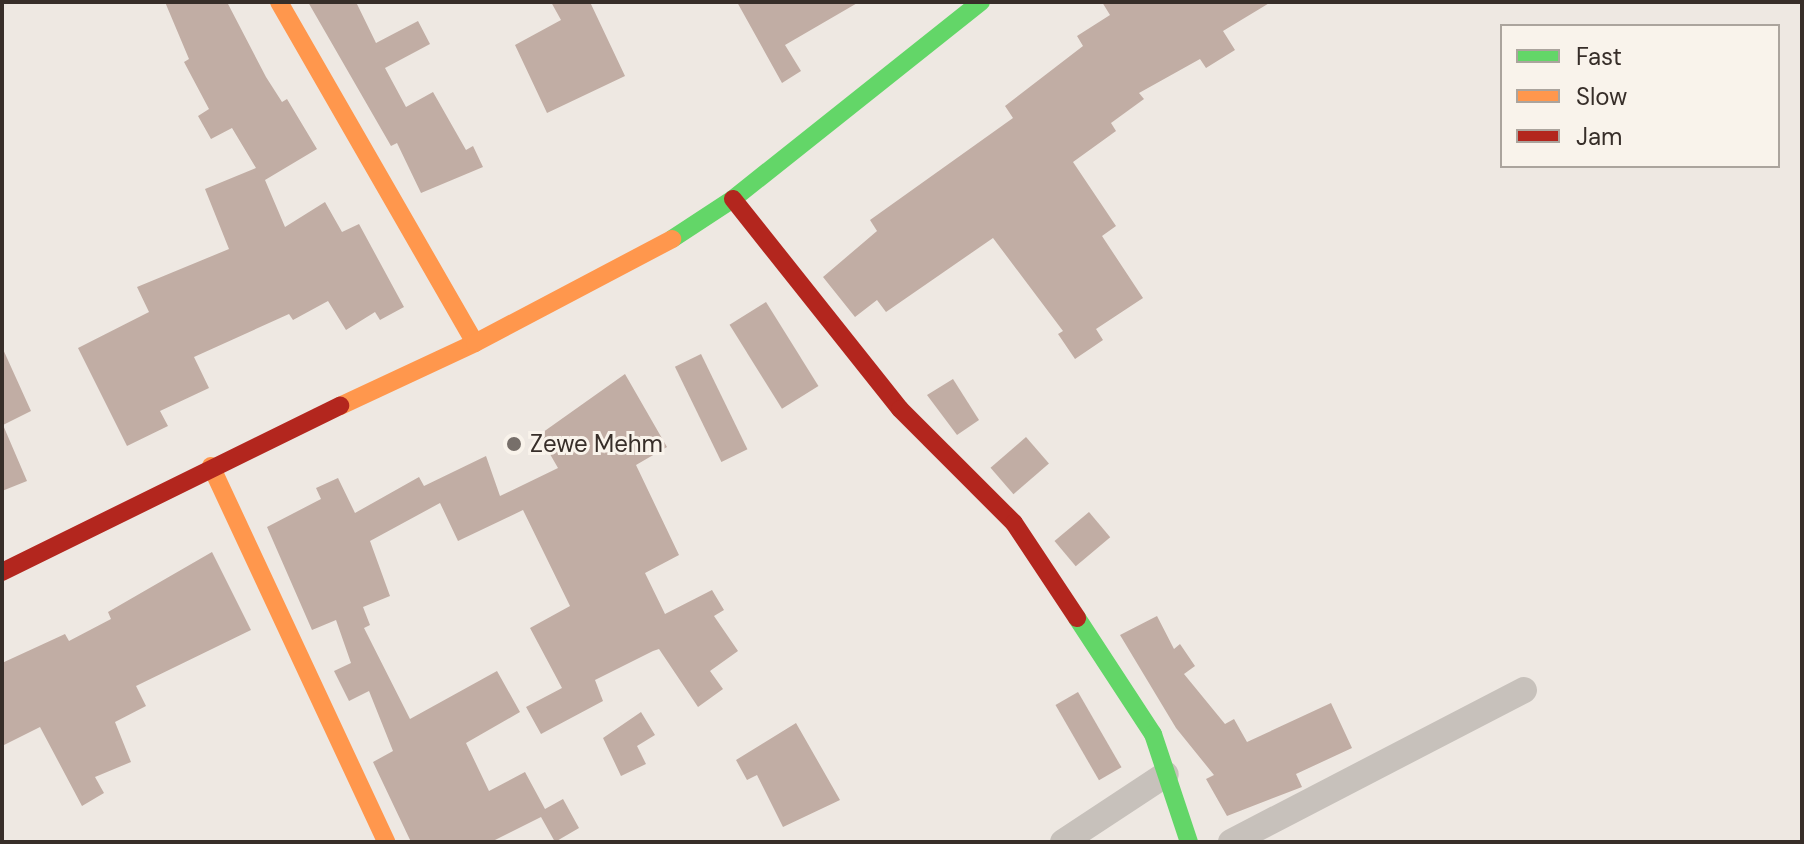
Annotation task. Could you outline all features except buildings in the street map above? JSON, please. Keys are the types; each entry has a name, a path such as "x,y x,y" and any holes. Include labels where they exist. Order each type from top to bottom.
{"main road":[{"path":"279,2 475,343"},
{"path":"2,572 211,466 475,343 676,237 733,199 981,2"},
{"path":"733,199 900,409 1014,523 1153,734 1189,842"},
{"path":"211,466 386,842"}],"street":[{"path":"1231,842 1524,690"},
{"path":"1063,842 1166,774"}],"traffic: fast":[{"path":"672,239 733,199 981,2"},
{"path":"1077,618 1153,734 1189,842"}],"traffic: slow":[{"path":"279,2 475,343"},
{"path":"340,406 475,343 672,239"},
{"path":"211,466 386,842"}],"traffic: jam":[{"path":"733,199 900,409 1014,523 1077,618"},
{"path":"2,572 340,406"}],"place":[{"name":"Zewe Mehm","path":"514,444"}]}
